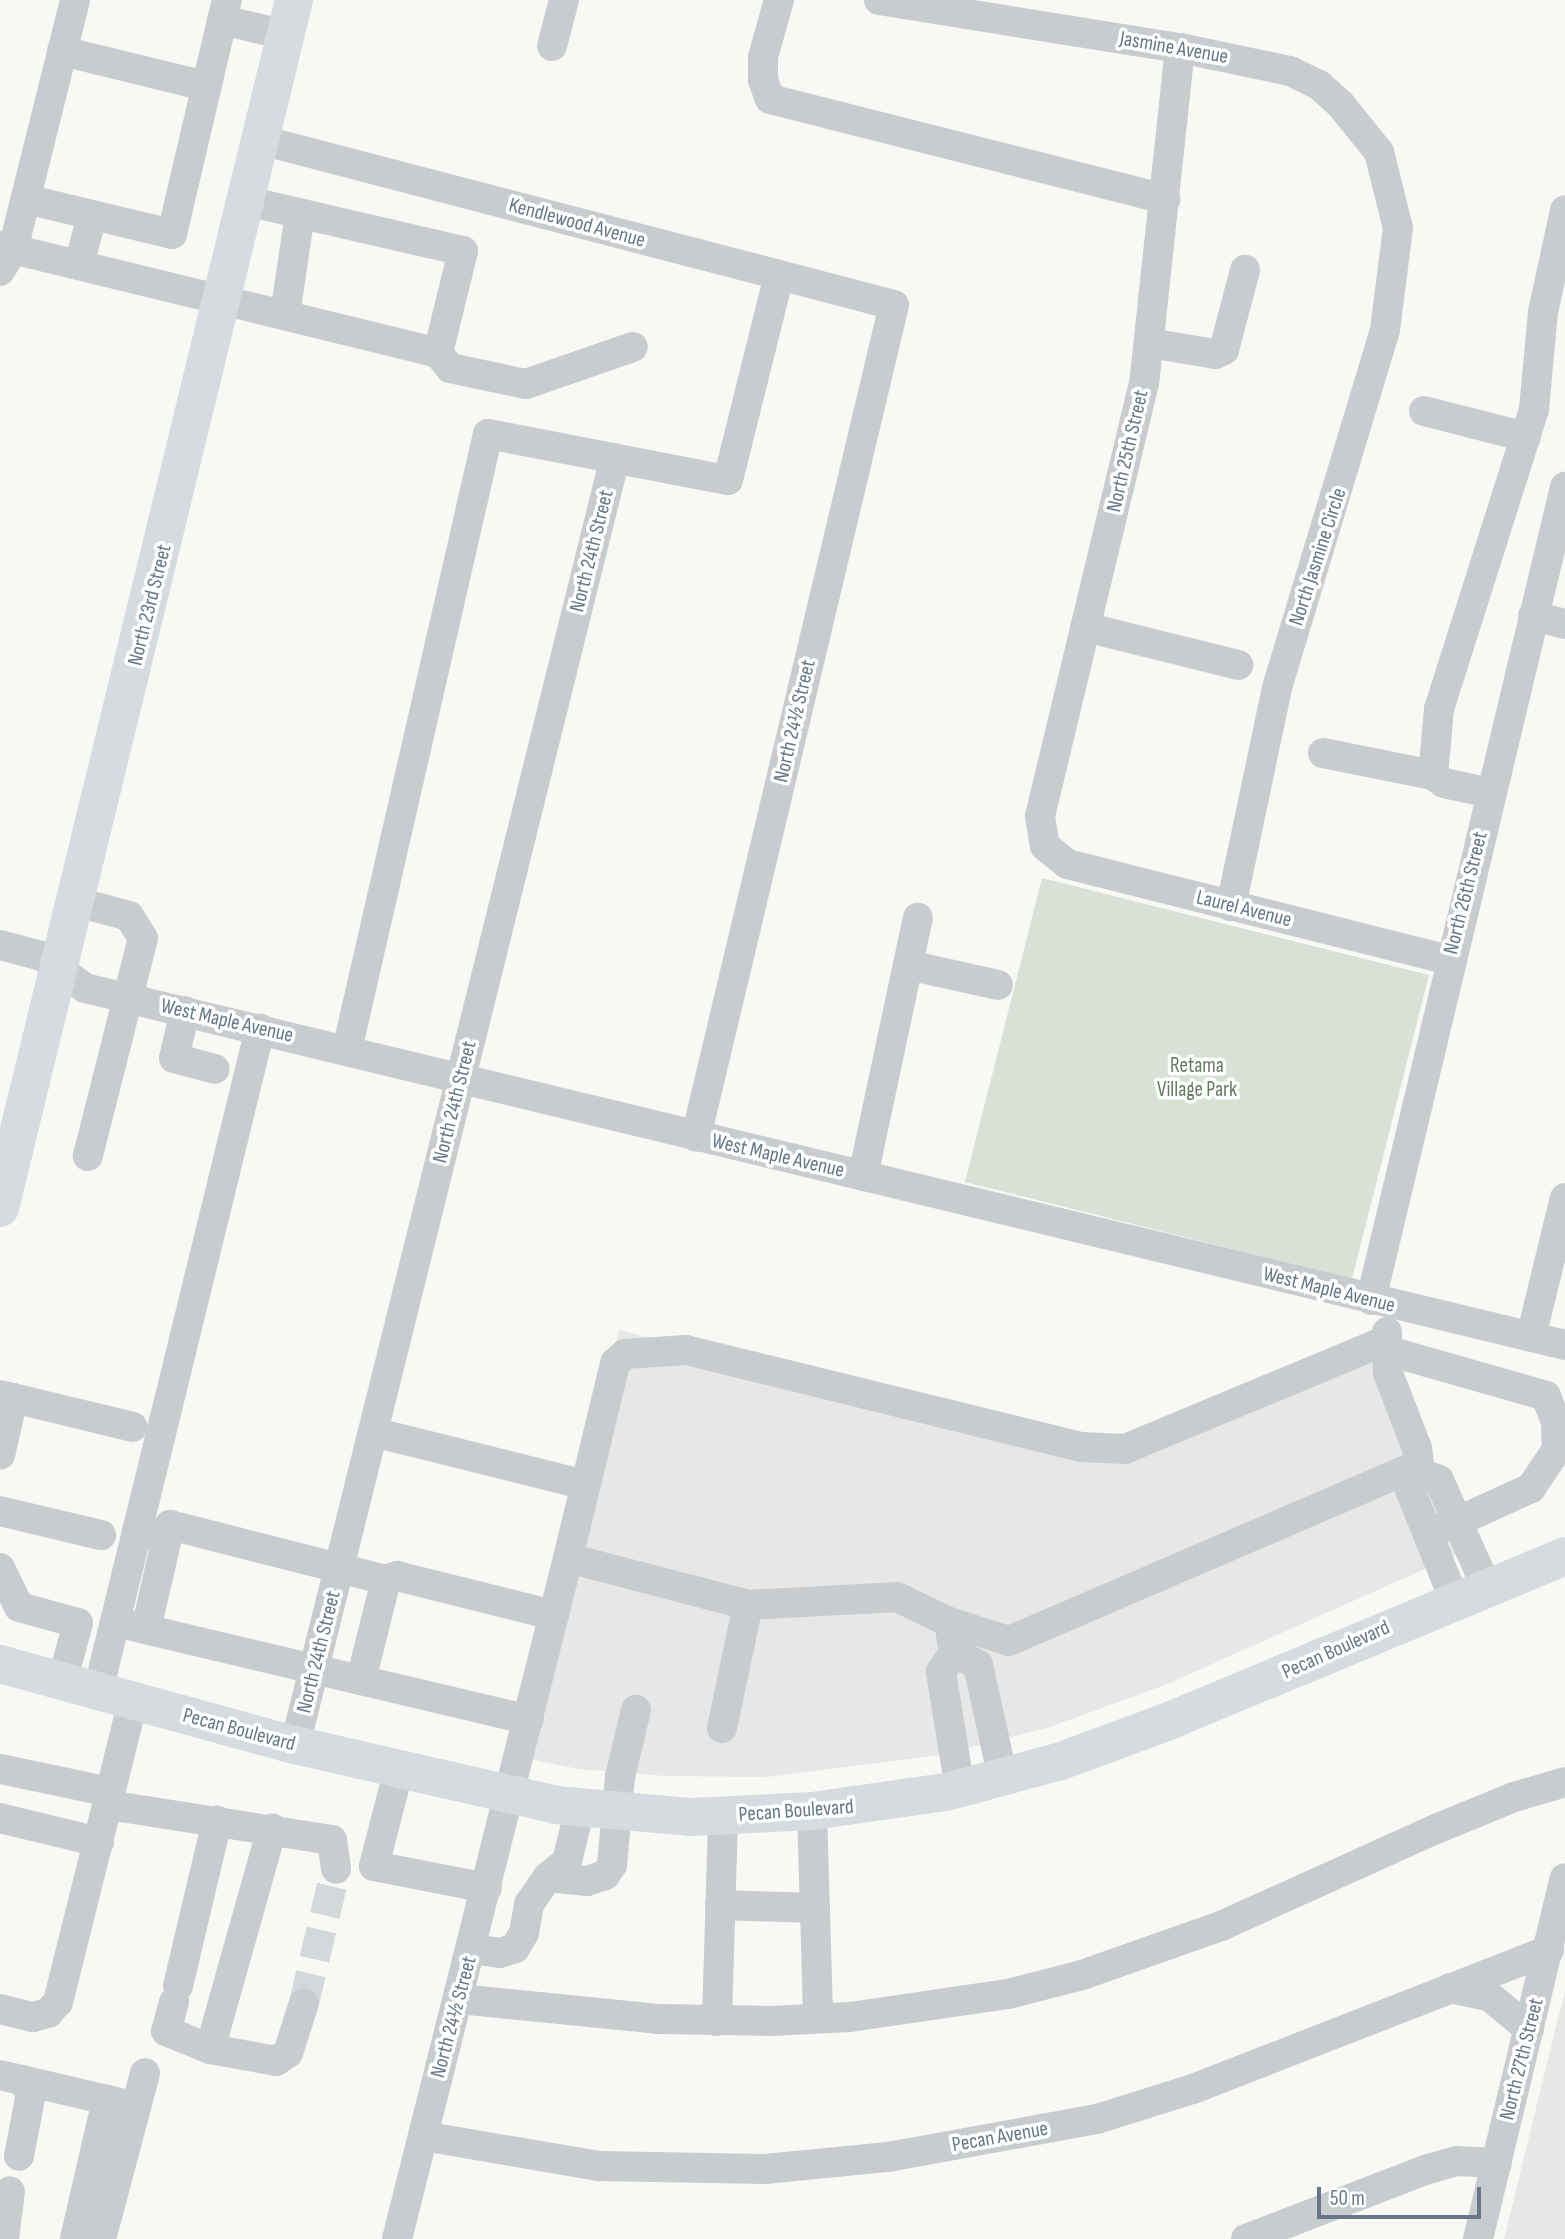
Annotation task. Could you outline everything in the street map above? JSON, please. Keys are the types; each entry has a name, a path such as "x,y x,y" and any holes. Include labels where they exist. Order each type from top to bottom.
{"main road":[{"name":"North 23rd Street","path":"0,1208 9,1129 61,969 290,17"},
{"name":"Pecan Boulevard","path":"0,1664 295,1745 511,1795 598,1810 723,1816 812,1811 960,1789 1003,1779 1164,1723 1470,1593 1565,1556"}],"street":[{"path":"75,0 26,199 4,255 79,265 285,315 438,353 450,368 526,384 633,347"},
{"path":"552,46 564,0"},
{"path":"779,0 763,57 763,80 770,99 1166,200"},
{"name":"Jasmine Avenue","path":"879,0 1261,63 1319,85 1362,127 1378,152 1395,207"},
{"path":"26,199 172,234 224,10 290,17"},
{"name":"North 25th Street","path":"1045,846 1040,816 1144,383 1166,200 1180,48"},
{"path":"62,51 206,86"},
{"name":"Kendlewood Avenue","path":"261,140 894,305"},
{"path":"247,201 463,251 438,353"},
{"name":"North Jasmine Circle","path":"1231,906 1277,688 1385,330 1398,248 1395,207"},
{"path":"1433,775 1439,709 1526,436 1540,370 1547,289 1565,210"},
{"path":"285,315 300,214"},
{"path":"79,265 92,216"},
{"path":"1149,343 1215,354 1224,350 1245,270"},
{"path":"347,1050 488,434 728,480 779,275"},
{"name":"North 24½ Street","path":"696,1137 894,305"},
{"path":"1424,411 1526,436"},
{"name":"North 24th Street","path":"295,1745 615,458"},
{"name":"North 26th Street","path":"1385,1345 1383,1303 1450,960 1565,487"},
{"path":"1533,617 1565,624"},
{"path":"1085,627 1238,666"},
{"path":"1323,753 1433,775 1444,783 1490,793"},
{"name":"Laurel Avenue","path":"1045,846 1067,864 1450,960"},
{"path":"77,902 129,916 143,938 88,1156"},
{"path":"863,1176 918,918"},
{"name":"West Maple Avenue","path":"0,945 42,956 85,988 1565,1345"},
{"path":"908,965 998,985"},
{"path":"185,1012 174,1058 215,1069"},
{"path":"98,1691 260,1029"},
{"path":"1531,1337 1565,1198"},
{"path":"1428,1535 1531,1488 1549,1466 1557,1449 1556,1422 1546,1396 1385,1345 1388,1373 1417,1448 1419,1469 1410,1490 1428,1535 1470,1593"},
{"name":"North 24½ Street","path":"397,2239 511,1795 615,1363 625,1354 686,1350 1081,1447 1125,1449 1385,1345"},
{"path":"0,1455 6,1397 133,1427"},
{"path":"373,1432 586,1485"},
{"path":"1419,1469 1439,1480 1457,1521 1470,1593"},
{"path":"568,1558 748,1605 897,1597 949,1622 1009,1641 1419,1469"},
{"path":"0,1511 101,1535"},
{"path":"137,1531 159,1537 170,1525"},
{"path":"170,1525 386,1580 397,1576 554,1615"},
{"path":"146,1629 170,1525"},
{"path":"0,1567 19,1607 78,1623 98,1691 109,1798 58,2002 48,2013 33,2017 0,2009"},
{"path":"361,1680 386,1580"},
{"path":"722,1728 748,1605"},
{"path":"115,1622 529,1720"},
{"path":"949,1622 954,1651 941,1672 960,1789"},
{"path":"954,1651 978,1665 1003,1779"},
{"path":"949,1718 988,1709"},
{"path":"472,1949 500,1953 515,1948 524,1933 529,1904 548,1877 567,1861 620,1777 636,1710"},
{"path":"0,1769 109,1798 217,1821 332,1840 336,1870"},
{"path":"399,1769 374,1866 487,1888"},
{"path":"459,1999 717,2021 818,2018 920,2009 1082,1975 1221,1926 1459,1820 1565,1782"},
{"path":"548,1877 587,1881 605,1875 612,1866 598,1810"},
{"path":"812,1811 818,2018"},
{"path":"717,2021 723,1816"},
{"path":"0,1818 99,1843"},
{"path":"217,1821 166,2031 210,2049 276,2061 288,2053 304,2003"},
{"path":"210,2049 272,1829"},
{"name":"North 27th Street","path":"1478,2239 1565,1878"},
{"path":"720,1905 815,1908"},
{"name":"Pecan Avenue","path":"423,2136 599,2166 765,2169 888,2157 1097,2119 1193,2089 1549,1950"},
{"path":"1450,1989 1489,1996 1529,2029"},
{"path":"75,2239 121,2103 145,2073"},
{"path":"11,2078 121,2103"},
{"path":"11,2078 31,2093 19,2156"},
{"path":"101,2239 121,2103"},
{"path":"1246,2239 1425,2170 1457,2161 1497,2163"},
{"path":"4,2239 10,2191"}],"shaded area":[{"path":"619,1330 1082,1445 1115,1447 1369,1345 1465,1551 1165,1685 1047,1728 940,1755 767,1777 665,1776 578,1769 510,1755"},
{"path":"1565,1992 1565,2239 1504,2239 1560,2010"}],"green space":[{"name":"Retama Village Park","path":"1042,878 1429,975 1352,1279 965,1182"}],"tunnel":[{"path":"304,2003 336,1869"}]}
